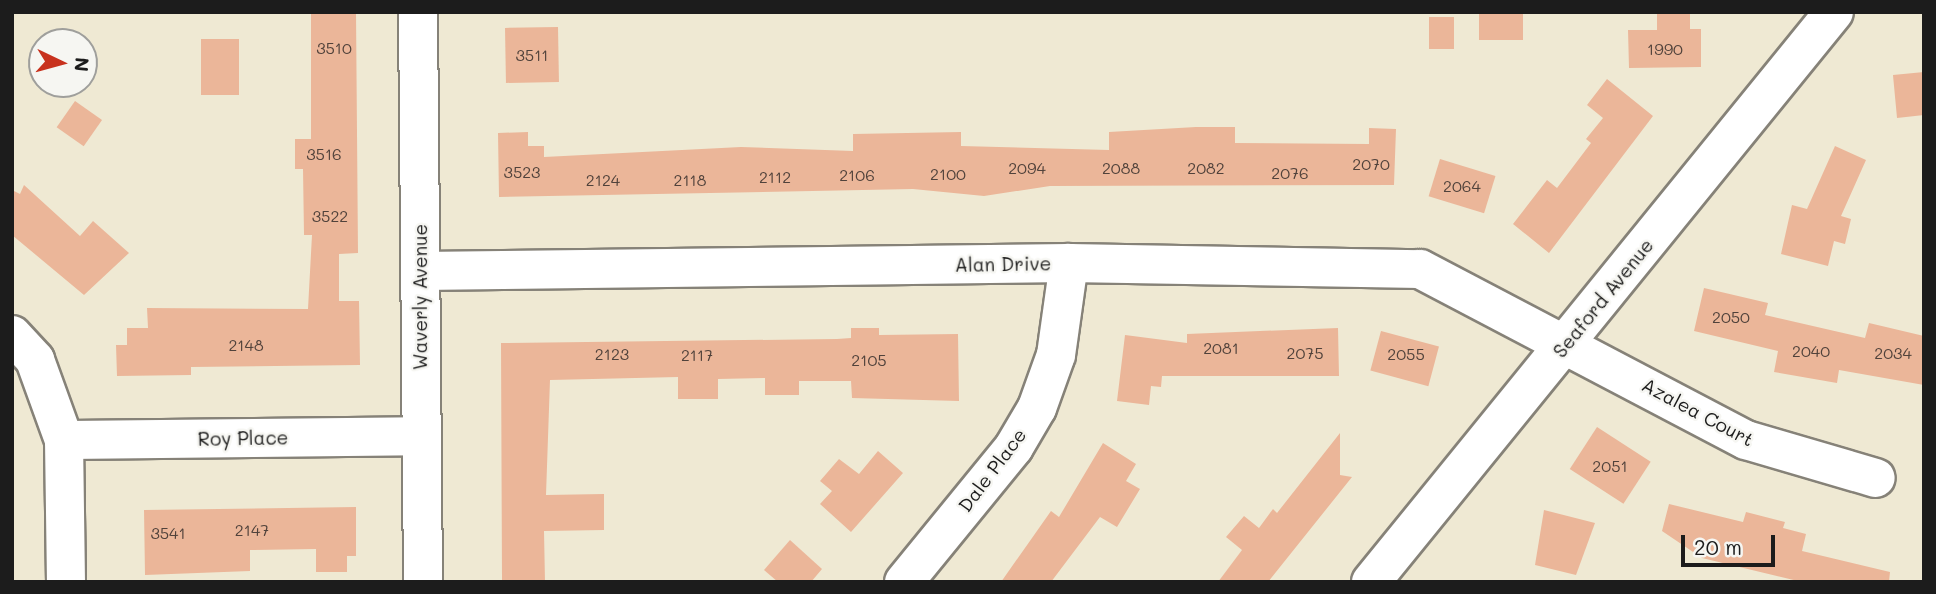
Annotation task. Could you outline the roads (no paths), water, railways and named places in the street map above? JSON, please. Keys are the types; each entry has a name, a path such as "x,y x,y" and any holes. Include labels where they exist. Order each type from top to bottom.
{"street":[{"name":"Waverly Avenue","path":"418,12 423,582"},
{"name":"Seaford Avenue","path":"1371,582 1834,12"},
{"name":"Alan Drive","path":"421,271 1069,263 1420,269 1568,342"},
{"name":"Dale Place","path":"904,582 1014,447 1037,408 1056,355 1069,263"},
{"path":"12,335 35,360 64,440 66,582"},
{"name":"Azalea Court","path":"1568,342 1746,440 1876,478"},
{"name":"Roy Place","path":"64,440 421,436"}]}
